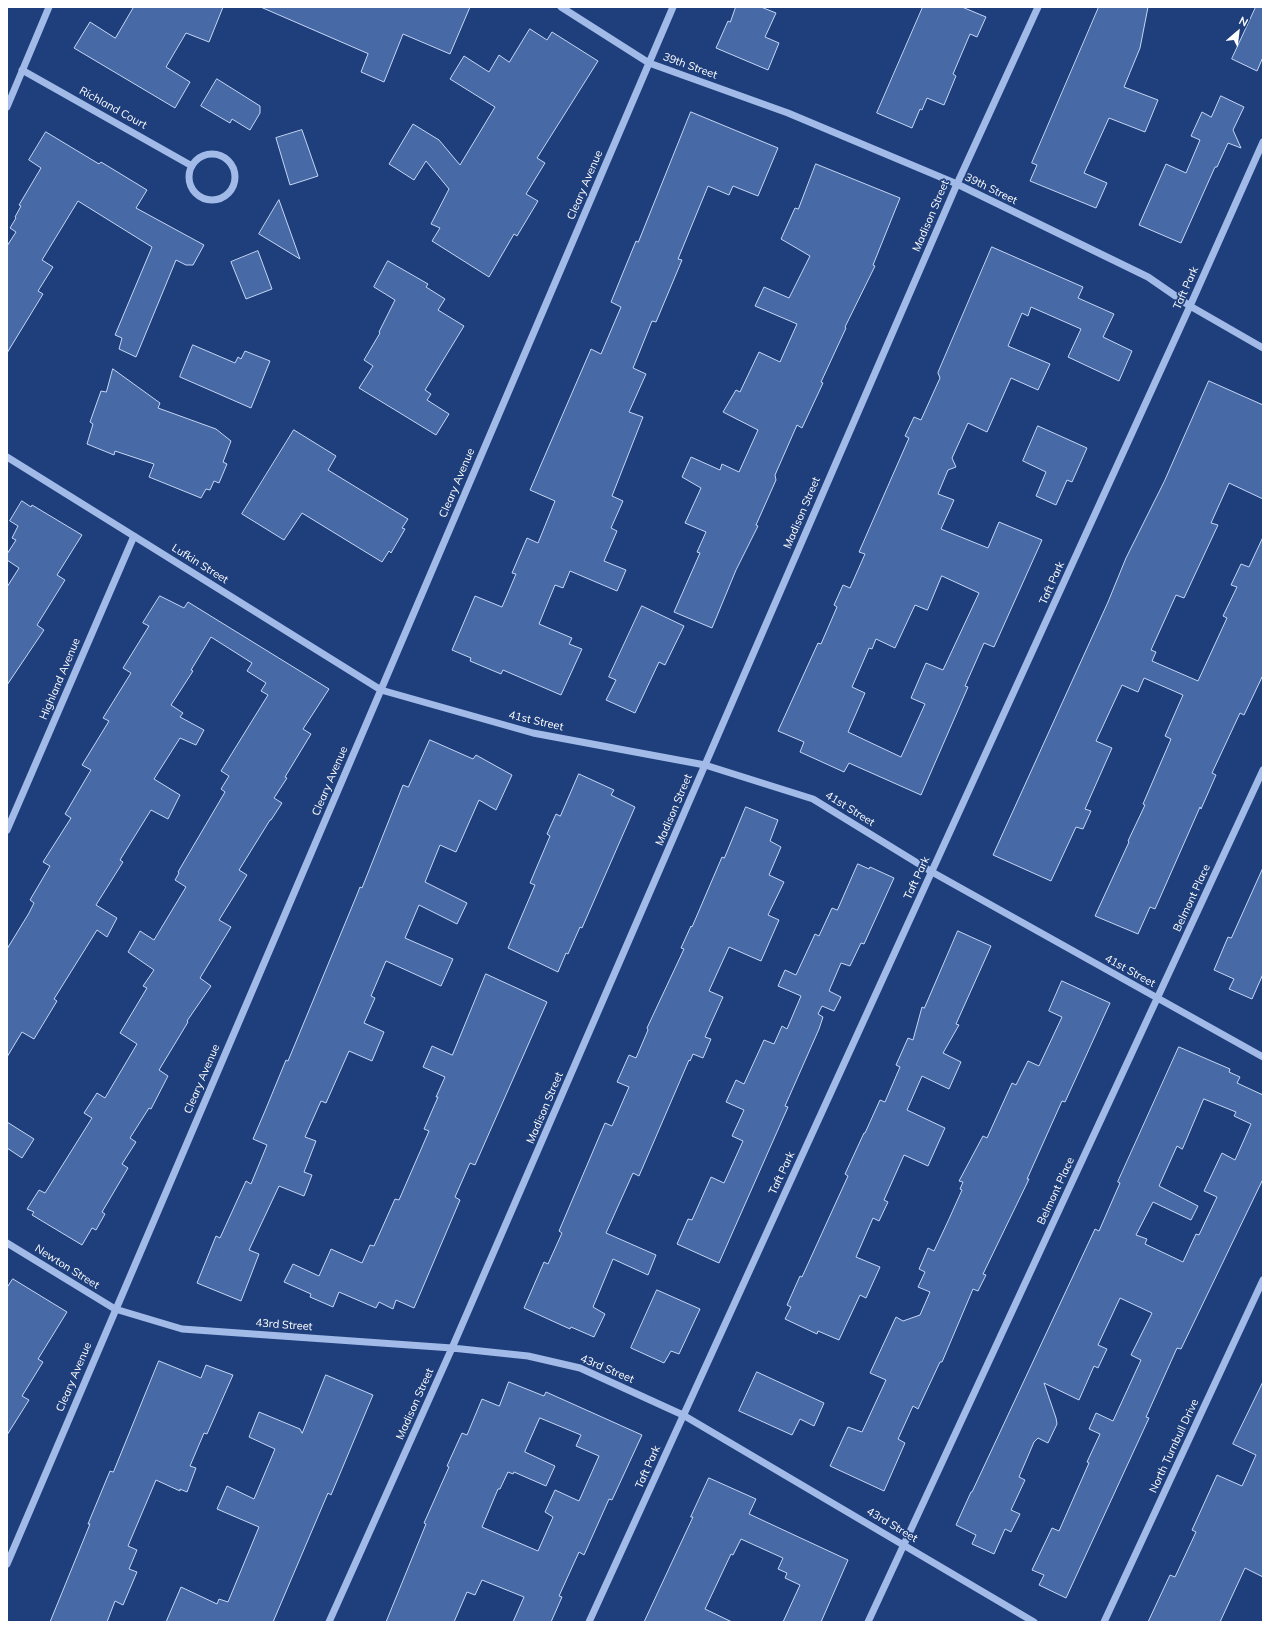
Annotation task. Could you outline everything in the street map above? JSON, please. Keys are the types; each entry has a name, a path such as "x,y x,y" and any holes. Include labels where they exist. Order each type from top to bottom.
{"street":[{"path":"7,107 49,7"},
{"name":"39th Street","path":"561,7 649,63 788,113 957,184 1148,277 1190,306 1263,348"},
{"name":"Cleary Avenue","path":"7,1564 673,7"},
{"name":"Madison Street","path":"329,1622 452,1348 957,184 1038,7"},
{"name":"Richland Court","path":"22,70 192,166"},
{"name":"Taft Park","path":"589,1622 1190,306 1263,142"},
{"path":"206,154 224,156 230,162 234,170 235,179 232,188 226,195 219,199 210,200 201,197 194,191 190,183 189,174 192,166 198,158 206,154"},
{"name":"Lufkin Street","path":"7,457 381,690"},
{"name":"Highland Avenue","path":"7,830 134,536"},
{"name":"41st Street","path":"381,690 533,733 705,765 813,799 932,872 1263,1057"},
{"name":"Belmont Place","path":"868,1622 1263,770"},
{"name":"Newton Street","path":"7,1243 115,1310"},
{"name":"North Turnbull Drive","path":"1104,1622 1263,1280"},
{"name":"43rd Street","path":"115,1310 182,1329 452,1348 528,1356 580,1368 683,1415 1034,1622"}],"building":[{"path":"134,7 223,7 209,42 186,33 166,67 190,82 175,108 74,48 90,22 115,38"},
{"path":"261,7 470,7 450,54 403,34 384,82 361,72 368,54"},
{"path":"736,7 761,7 776,13 765,37 779,43 768,70 716,48"},
{"path":"923,7 962,7 986,17 977,37 970,34 953,74 956,76 944,105 927,98 922,110 920,109 912,128 877,113"},
{"path":"1099,7 1148,7 1140,48 1124,87 1158,100 1145,132 1109,118 1084,173 1107,183 1096,208 1030,181 1037,165 1032,163"},
{"path":"1256,7 1263,7 1263,57 1257,71 1232,59"},
{"path":"530,29 547,40 552,32 598,61 537,158 545,163 526,194 538,201 517,236 514,234 489,277 432,241 440,228 431,224 449,189 426,161 414,180 389,164 413,124 439,140 460,165 495,107 450,79 464,56 489,72 499,55 509,62"},
{"path":"217,79 260,106 260,113 250,130 232,119 230,123 201,106"},
{"path":"1221,96 1244,107 1233,130 1241,148 1228,143 1217,167 1215,167 1181,243 1139,225 1166,164 1186,173 1200,140 1191,136 1202,112 1211,117"},
{"path":"691,112 778,148 758,196 733,186 729,195 708,186 678,259 682,260 656,322 652,321 633,368 646,374 629,412 643,417 612,496 623,501 611,528 617,531 604,561 626,570 617,591 570,571 563,588 555,585 539,624 572,638 569,644 582,649 561,695 503,670 501,674 470,661 471,658 452,650 475,596 502,607 516,574 512,573 527,538 538,543 555,501 530,490 591,349 601,354 621,307 611,302 636,241 638,242"},
{"path":"302,130 318,176 290,185 276,138"},
{"path":"46,132 99,164 101,162 147,190 136,208 204,245 193,265 186,265 176,260 136,357 119,349 122,338 115,335 152,247 78,201 42,260 53,267 38,291 43,294 7,353 7,246 16,232 10,228 21,206 19,205 41,168 29,160"},
{"path":"816,164 900,198 873,265 875,266 845,327 846,328 821,382 823,383 802,428 797,425 775,475 776,480 756,525 758,526 736,570 712,628 674,612 700,553 697,552 706,532 685,523 701,488 682,477 691,457 720,470 722,464 739,472 758,430 723,412 736,390 740,392 759,352 780,362 797,324 755,306 764,287 789,298 810,256 781,239 795,208 798,209"},
{"path":"279,200 300,259 259,234"},
{"path":"992,247 1083,287 1078,298 1114,314 1103,337 1132,351 1119,381 1068,357 1081,329 1031,307 1028,316 1022,313 1008,346 1050,364 1038,390 1011,378 987,432 968,423 952,458 956,467 948,470 938,494 954,500 941,529 988,548 999,522 1042,540 994,647 984,643 965,686 968,687 921,795 849,763 844,772 800,752 804,742 778,731 818,643 821,644 837,607 834,605 843,585 850,588 865,554 859,552 909,438 905,436 914,417 921,420 940,378 938,373","holes":["942,576 979,593 943,670 926,663 911,698 925,704 901,757 848,732 865,693 852,687 869,648 872,649 876,639 895,648 915,605 927,610"]},
{"path":"258,251 272,289 246,299 231,262"},
{"path":"388,261 428,284 426,287 445,299 438,310 464,326 425,390 431,394 427,400 449,414 436,435 359,388 373,366 364,360 380,333 379,332 395,300 374,287"},
{"path":"193,345 235,363 238,357 241,359 245,351 270,361 251,408 180,377"},
{"path":"113,369 160,403 158,408 216,429 231,441 223,462 227,464 219,483 214,481 210,490 206,489 201,498 149,477 154,464 115,451 114,455 87,444 93,424 90,422 101,391 106,392"},
{"path":"1209,381 1263,405 1263,499 1229,483 1211,523 1218,525 1184,598 1176,595 1151,650 1156,652 1152,661 1198,681 1227,618 1223,616 1237,587 1231,585 1241,564 1249,567 1263,537 1263,675 1244,715 1240,713 1212,773 1216,775 1201,809 1200,807 1155,909 1150,907 1138,934 1095,916 1145,805 1143,804 1171,739 1165,736 1183,695 1144,678 1138,692 1122,685 1096,741 1112,748 1085,809 1091,811 1083,829 1076,827 1051,881 993,855 1108,602 1126,558 1164,482"},
{"path":"1038,426 1087,448 1072,482 1067,480 1056,505 1036,496 1046,472 1023,461"},
{"path":"294,430 336,456 328,470 408,519 402,528 405,529 391,553 389,551 382,562 302,513 284,540 242,514"},
{"path":"22,501 31,507 32,505 82,535 57,575 65,580 37,625 44,630 7,685 7,587 19,568 7,560 7,554 16,540 12,538 18,526 10,521"},
{"path":"160,596 184,608 188,602 329,689 303,729 311,734 285,777 287,778 274,798 282,803 239,870 247,875 219,920 231,927 200,978 211,986 187,1021 188,1022 159,1070 168,1076 151,1109 149,1108 130,1138 136,1142 122,1164 128,1168 102,1212 105,1214 96,1230 92,1228 82,1245 32,1215 34,1212 27,1209 39,1190 45,1193 92,1118 84,1113 97,1093 105,1098 137,1044 120,1033 147,988 143,986 154,970 128,952 140,931 154,940 186,887 175,880 179,873 178,872 225,792 221,789 229,776 221,771 268,695 261,691 266,683 247,671 252,663 211,637 191,670 193,671 171,705 183,713 180,717 204,730 196,745 180,738 154,779 180,795 168,819 151,810 120,860 123,862 96,905 117,918 107,937 97,930 54,999 57,1001 34,1039 22,1032 7,1057 7,949 29,913 34,903 30,900 50,866 43,862 71,818 65,814 91,770 82,765 109,721 103,718 131,673 123,668 149,626 143,623"},
{"path":"642,606 684,626 665,665 659,662 635,713 606,700 616,680 609,677"},
{"path":"430,740 473,759 476,755 512,775 496,810 479,800 456,852 440,845 425,882 467,903 457,924 419,905 405,938 453,959 441,986 386,961 371,996 375,998 364,1023 384,1032 372,1061 349,1051 326,1103 321,1101 305,1137 316,1141 304,1172 312,1175 304,1196 279,1186 249,1250 259,1254 241,1301 197,1283 216,1236 220,1238 246,1181 251,1184 267,1145 253,1139 286,1060 288,1061 360,887 362,888 403,785 408,787"},
{"path":"579,774 614,790 611,795 635,807 582,928 580,927 558,972 508,948 535,885 530,883 550,836 547,834 556,814 560,816"},
{"path":"746,807 778,820 770,841 781,847 769,875 784,882 768,915 779,920 761,961 729,947 709,991 723,997 705,1037 711,1039 703,1058 693,1054 690,1061 689,1060 639,1176 633,1173 606,1233 656,1255 648,1275 613,1259 593,1307 605,1314 594,1337 571,1327 570,1329 524,1308 544,1262 548,1264 562,1233 559,1231 605,1123 612,1126 629,1087 617,1082 629,1055 636,1058 648,1030 647,1028 684,949 681,948 691,926 692,927 722,857 724,858"},
{"path":"858,864 869,869 870,867 894,878 864,944 861,943 850,966 841,963 829,991 841,997 834,1011 822,1006 818,1014 823,1017 785,1106 788,1107 719,1263 677,1244 688,1219 692,1220 711,1177 724,1183 743,1141 732,1136 744,1110 726,1102 736,1080 744,1084 764,1040 774,1044 782,1026 787,1029 801,996 778,986 785,970 796,975 815,934 819,936 832,908 837,910"},
{"path":"1263,868 1263,974 1252,999 1229,989 1234,979 1214,970 1228,937 1231,938"},
{"path":"958,931 991,946 956,1024 959,1025 943,1053 961,1062 949,1089 922,1076 907,1110 945,1128 928,1166 904,1155 884,1200 888,1202 879,1221 873,1218 856,1257 880,1267 866,1298 860,1295 839,1340 818,1331 817,1334 785,1319 791,1307 787,1305 800,1276 802,1277 848,1176 845,1174 864,1133 880,1100 885,1102 900,1067 896,1065 908,1038 913,1040 922,1007 924,1008"},
{"path":"486,974 547,1002 475,1165 470,1163 455,1197 460,1200 414,1308 396,1300 393,1309 379,1302 376,1308 339,1292 333,1307 310,1297 311,1294 284,1282 293,1264 319,1276 331,1249 362,1263 370,1245 374,1246 395,1199 399,1200 429,1131 424,1129 445,1077 423,1067 432,1046 452,1055"},
{"path":"1062,981 1110,1003 1065,1102 1062,1101 1027,1179 1029,1179 983,1274 986,1275 978,1291 973,1289 942,1362 940,1362 918,1409 913,1406 898,1439 905,1443 884,1491 830,1466 848,1427 862,1432 886,1380 870,1373 896,1317 903,1321 920,1315 930,1292 918,1287 925,1272 919,1269 928,1248 934,1251 962,1190 960,1189 963,1182 959,1181 983,1136 987,1138 1012,1083 1016,1085 1028,1061 1039,1066 1062,1017 1049,1011"},
{"path":"1179,1047 1230,1069 1229,1072 1240,1077 1237,1083 1263,1095 1263,1179 1181,1349 1177,1348 1146,1417 1149,1418 1066,1598 1039,1585 1044,1575 1032,1570 1052,1528 1059,1531 1089,1463 1087,1462 1100,1434 1089,1429 1096,1413 1113,1421 1141,1360 1131,1355 1152,1313 1120,1298 1098,1345 1107,1349 1098,1368 1094,1366 1079,1400 1044,1383 1057,1424 1048,1443 1038,1438 1034,1442 1019,1477 1025,1480 1011,1510 1020,1514 1011,1532 1005,1529 994,1554 972,1544 976,1535 956,1525 1095,1229 1099,1231 1120,1183 1118,1182","holes":["1204,1099 1236,1112 1234,1116 1251,1124 1235,1160 1222,1153 1204,1191 1217,1197 1199,1235 1196,1234 1183,1262 1145,1244 1147,1239 1136,1235 1153,1202 1191,1220 1198,1206 1159,1186 1177,1146 1182,1149"]},
{"path":"7,1122 34,1139 22,1158 7,1148"},
{"path":"13,1279 67,1312 38,1359 43,1362 22,1396 29,1400 7,1435 7,1288"},
{"path":"657,1290 700,1309 679,1354 671,1351 664,1363 631,1348"},
{"path":"159,1361 201,1378 206,1365 233,1375 207,1434 204,1433 190,1466 196,1468 187,1492 180,1489 180,1491 156,1480 128,1546 137,1550 129,1569 137,1572 123,1605 115,1601 107,1622 50,1622 110,1471 113,1472"},
{"path":"757,1372 824,1403 814,1426 800,1419 792,1435 739,1411"},
{"path":"326,1375 373,1395 331,1495 328,1493 273,1622 166,1622 181,1587 217,1604 219,1599 228,1602 259,1527 217,1509 227,1486 254,1499 275,1449 249,1437 259,1412 300,1429 302,1433"},
{"path":"509,1382 544,1396 546,1392 642,1435 612,1500 609,1499 584,1555 579,1552 559,1596 562,1597 551,1622 513,1622 524,1597 482,1580 475,1595 467,1592 454,1622 386,1622 426,1524 424,1523 449,1467 447,1466 462,1433 467,1435 482,1399 499,1406","holes":["540,1418 581,1435 576,1446 599,1456 579,1501 555,1490 545,1512 553,1517 538,1551 482,1527 498,1489 500,1489 508,1472 513,1474 514,1472 546,1486 555,1466 525,1452"]},
{"path":"1263,1382 1263,1577 1245,1568 1220,1622 1148,1622 1170,1575 1175,1577 1196,1532 1192,1530 1217,1475 1242,1486 1256,1455 1233,1444"},
{"path":"709,1478 756,1499 749,1514 848,1560 821,1622 783,1622 800,1585 785,1578 787,1573 778,1569 783,1558 741,1539 733,1555 731,1554 705,1609 732,1622 644,1622 693,1517 691,1517"}]}
